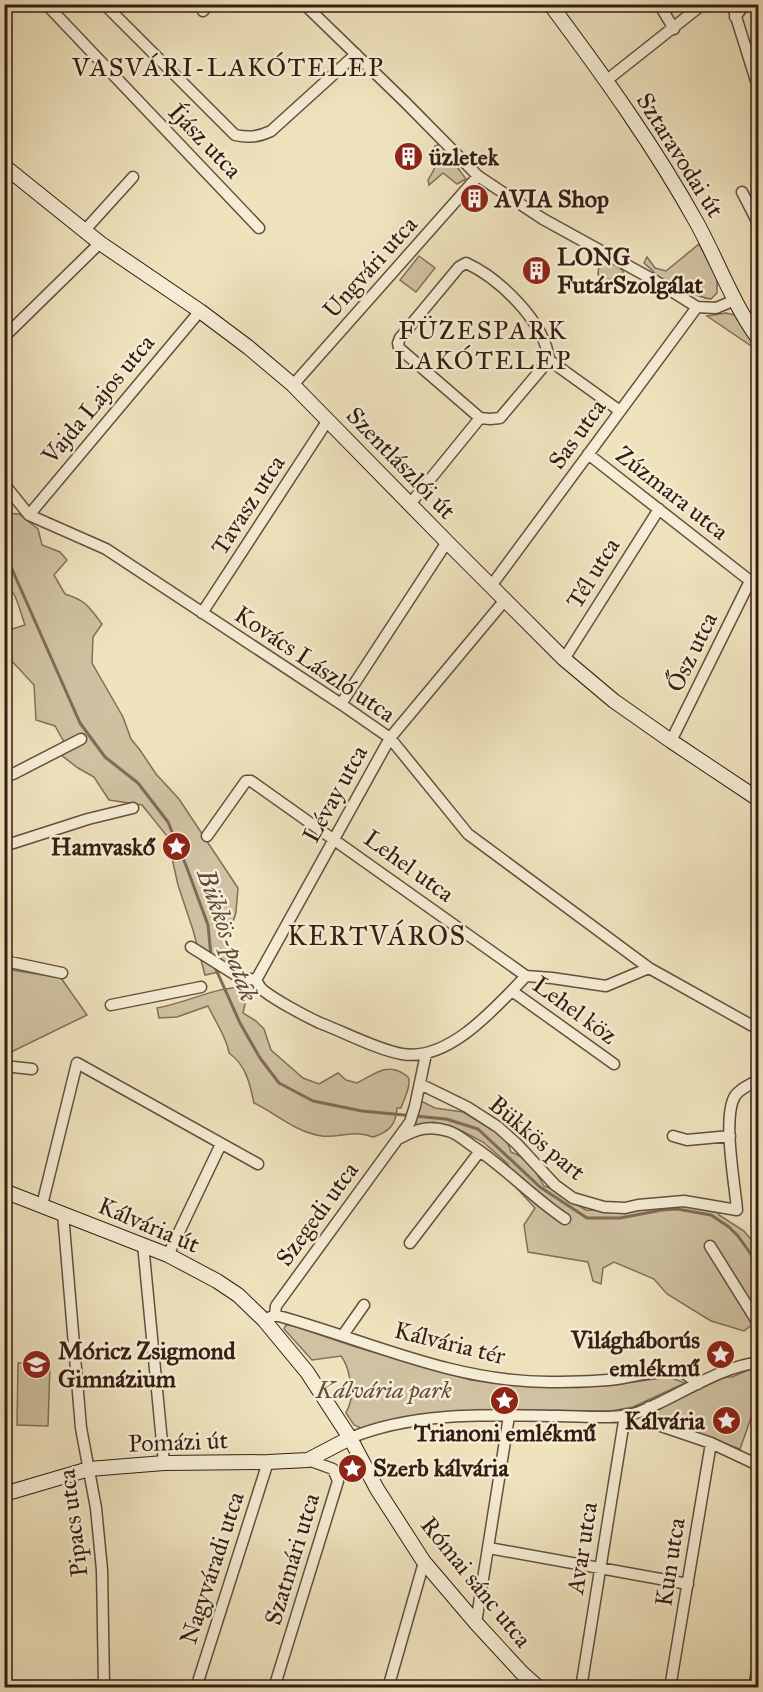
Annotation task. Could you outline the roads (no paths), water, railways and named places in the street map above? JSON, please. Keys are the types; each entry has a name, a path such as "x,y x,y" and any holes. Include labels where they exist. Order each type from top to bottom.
{"street":[{"name":"Íjász utca","path":"46,4 259,228"},
{"path":"104,4 235,135 259,137 271,131 356,54"},
{"path":"304,4 478,177 543,219 652,279 697,307 716,308 735,300"},
{"name":"Sztaravodai út","path":"550,4 607,80 655,154 698,225 735,300 759,338"},
{"path":"659,4 674,29"},
{"path":"607,80 703,4"},
{"path":"732,4 758,86"},
{"path":"735,17 744,4"},
{"name":"Szentlászlói út","path":"4,166 100,243 200,310 293,385 564,659 614,701 758,798"},
{"path":"85,230 132,177"},
{"name":"Ungvári utca","path":"293,385 478,177"},
{"path":"742,192 759,224"},
{"path":"4,338 100,243"},
{"path":"466,263 476,267 519,304 534,322 548,349 549,360 500,417 480,418 404,353 398,343 459,267 466,263"},
{"name":"Sas utca","path":"491,586 697,307"},
{"name":"Vajda Lajos utca","path":"29,515 200,310"},
{"path":"549,360 620,411"},
{"path":"410,504 480,418"},
{"name":"Tavasz utca","path":"202,613 328,420"},
{"name":"Zúzmara utca","path":"588,454 754,584"},
{"name":"Kovács László utca","path":"4,484 29,515 106,549 390,738 468,834 649,968 759,1029"},
{"name":"Tél utca","path":"564,659 658,509"},
{"path":"341,704 447,542"},
{"name":"Ősz utca","path":"671,741 754,584"},
{"name":"Lévay utca","path":"256,980 390,738 505,600"},
{"path":"4,776 13,774 81,739"},
{"name":"Lehel utca","path":"207,836 246,781 251,781 526,976"},
{"path":"4,846 88,819 133,808"},
{"path":"191,947 239,977 256,980 262,990 313,1020 390,1052 406,1055 426,1054 465,1035 526,976 606,986 649,968"},
{"path":"4,956 10,962 62,973"},
{"path":"111,1005 201,987"},
{"name":"Lehel köz","path":"512,991 614,1064"},
{"name":"Szegedi utca","path":"270,1317 410,1122 426,1054"},
{"path":"42,1205 78,1063 258,1164"},
{"path":"4,1066 32,1069"},
{"path":"673,1136 687,1140 730,1136 729,1114 736,1094 744,1087 759,1080"},
{"name":"Bükkös part","path":"420,1084 467,1107 498,1127 555,1185 573,1198 604,1207 625,1208 684,1201 738,1210 730,1136"},
{"name":"Bükkös part","path":"397,1139 416,1130 434,1128 451,1131 480,1151 565,1219"},
{"path":"168,1255 221,1144"},
{"path":"410,1243 480,1151"},
{"name":"Kálvária út","path":"4,1191 168,1255 217,1281 270,1317 350,1438"},
{"name":"Pipacs utca","path":"63,1214 81,1428 96,1508 102,1570 104,1685"},
{"path":"143,1244 164,1462"},
{"path":"710,1246 759,1323"},
{"path":"343,1335 364,1305"},
{"name":"Kálvária tér","path":"270,1317 343,1335 419,1361 475,1376 540,1382 578,1382 674,1370 687,1374 698,1384"},
{"path":"350,1438 370,1429 426,1419 636,1414 718,1374 747,1363 759,1363"},
{"path":"649,1407 647,1417 658,1425 755,1461"},
{"name":"Avar utca","path":"581,1688 626,1415"},
{"path":"476,1623 509,1416"},
{"name":"Pomázi út","path":"4,1494 89,1469 164,1462 308,1460 350,1438"},
{"name":"Római sánc utca","path":"350,1438 377,1489 424,1562 476,1623 539,1688"},
{"name":"Kun utca","path":"670,1688 711,1443"},
{"name":"Szatmári utca","path":"274,1688 338,1481 333,1470 308,1460"},
{"name":"Nagyváradi utca","path":"196,1688 268,1462"},
{"path":"489,1548 688,1584"},
{"path":"388,1688 424,1562"},
{"path":"754,1688 759,1666"},
{"path":"39,1688 104,1685 116,1688"}],"waterway":[{"name":"Bükkös-patak","path":"4,551 80,723 105,757 138,783 168,822 208,925 211,956"},
{"name":"Bükkös-patak","path":"214,965 240,1023 260,1058 279,1083 313,1101 362,1111 446,1119 478,1129 540,1187 587,1218 620,1218 677,1209 711,1215 738,1236 758,1264"}],"place":[{"name":"üzletek","path":"408,157"},
{"name":"AVIA Shop","path":"474,199"},
{"name":"LONG FutárSzolgálat","path":"536,271"},
{"name":"Hamvaskő","path":"176,847"},
{"name":"Világháborús emlékmű","path":"721,1354"},
{"name":"Móricz Zsigmond Gimnázium","path":"37,1365"},
{"name":"Trianoni emlékmű","path":"505,1400"},
{"name":"Kálvária","path":"726,1421"},
{"name":"Szerb kálvária","path":"352,1468"}],"district":[{"name":"VASVÁRI-LAKÓTELEP","path":"228,67"},
{"name":"FÜZESPARK LAKÓTELEP","path":"483,345"},
{"name":"KERTVÁROS","path":"377,936"}],"park label":[{"name":"Kálvária park","path":"384,1390"}]}
